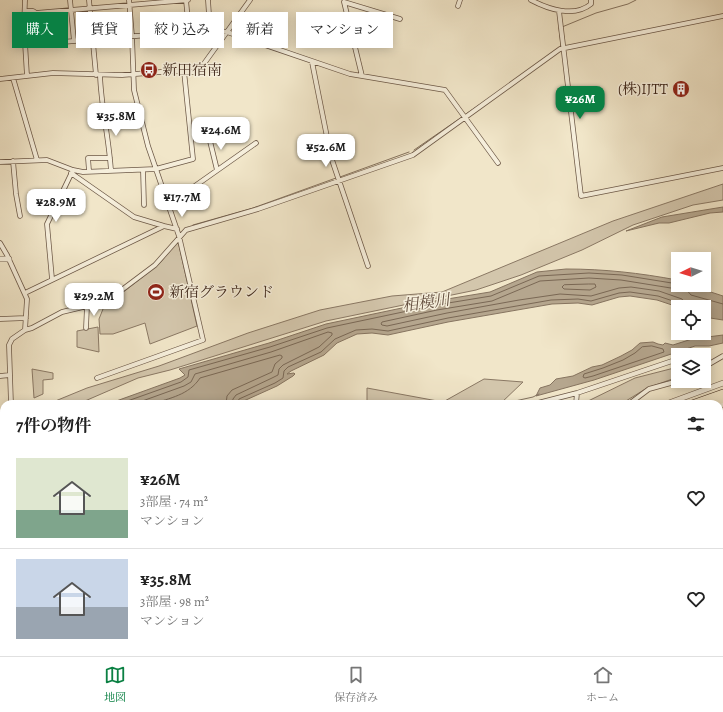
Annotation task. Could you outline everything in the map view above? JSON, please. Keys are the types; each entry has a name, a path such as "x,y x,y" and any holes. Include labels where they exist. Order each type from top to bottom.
{"highway":[{"path":"703,400 723,393"}],"street":[{"path":"25,0 25,11 33,11 36,13 90,8 129,2 187,0 188,12"},
{"path":"68,42 74,42 70,0"},
{"path":"89,0 90,12"},
{"path":"208,0 209,12"},
{"path":"0,79 58,73 133,75 174,71 196,72 250,0"},
{"path":"458,6 460,0"},
{"path":"532,0 559,11 588,7 591,4 591,0"},
{"path":"129,2 130,12"},
{"path":"362,76 344,2 400,19"},
{"path":"559,11 581,196 723,168"},
{"path":"11,400 10,341 25,330 32,328 62,312 87,306 123,289 155,265 179,236 186,230 258,209 413,155 563,48 723,16"},
{"path":"224,32 350,74 445,90 498,163"},
{"path":"97,378 203,340 179,236 156,169 134,90 132,36 140,35"},
{"path":"25,48 27,76"},
{"path":"94,48 100,96 108,136 111,171"},
{"path":"312,62 331,158 368,266"},
{"path":"72,171 156,169 194,159 184,71"},
{"path":"13,78 37,160"},
{"path":"209,137 218,170"},
{"path":"168,205 256,143"},
{"path":"89,171 88,158 110,158"},
{"path":"0,162 47,160 72,171 134,217 177,229"},
{"path":"13,161 20,216"},
{"path":"142,170 144,205"},
{"path":"52,279 47,224 72,171"},
{"path":"25,293 164,226"},
{"path":"0,243 9,258 25,293 27,302 25,330"},
{"path":"0,259 9,258"},
{"path":"86,328 87,306"},
{"path":"0,319 26,318"},
{"path":"711,363 723,356"},
{"path":"550,400 578,393 671,361"},
{"path":"0,376 10,375"},
{"path":"635,400 650,389 671,383"},
{"path":"677,400 723,383"},
{"path":"577,400 578,393"}],"shaded area":[{"path":"723,184 723,200 693,205 633,225 582,250 521,275 476,290 326,321 170,370 138,378 87,400 58,400 87,388 159,366 248,333 320,310 392,296 442,292 613,221"},
{"name":"新宿グラウンド","path":"178,241 197,326 150,344 145,323 113,334 100,334 99,319 105,304 126,290 160,263"},
{"path":"98,327 99,352 77,347 77,331"},
{"path":"32,369 53,373 53,379 43,380 43,394 34,398"},
{"path":"671,369 671,379 647,388 628,400 590,400 635,378"},
{"path":"484,379 523,382 504,400 447,400"},
{"path":"367,388 432,400 367,400"}],"water":[{"path":"723,207 723,212 710,213 626,231 662,217"},
{"name":"相模川","path":"566,269 649,275 671,279 671,292 711,292 723,296 723,320 711,318 711,300 671,300 671,305 657,300 630,296 619,297 592,305 578,303 552,304 448,322 388,335 372,333 357,334 337,343 324,355 291,371 287,374 295,374 277,386 246,400 119,400 185,375 179,369 269,343 326,324 435,301 490,292 537,272"},
{"path":"723,335 723,343 689,348 671,348 671,354 594,380 536,396 540,388 550,385 556,379 573,376 592,367 602,365 632,350 640,343 653,342 663,345 665,343 673,345 689,340 711,340 711,337"}],"waterway":[{"path":"562,27 596,13 628,4 636,0"},
{"path":"559,28 561,45 559,48"},
{"path":"466,114 479,105"},
{"path":"414,150 462,117"},
{"path":"340,177 409,152"},
{"path":"193,225 253,208 336,178"},
{"path":"520,400 539,394"}],"place":[{"name":"新田宿南","path":"149,70"},
{"name":"(株)IJTT","path":"681,89"},
{"name":"新宿グラウンド","path":"156,292"}]}
